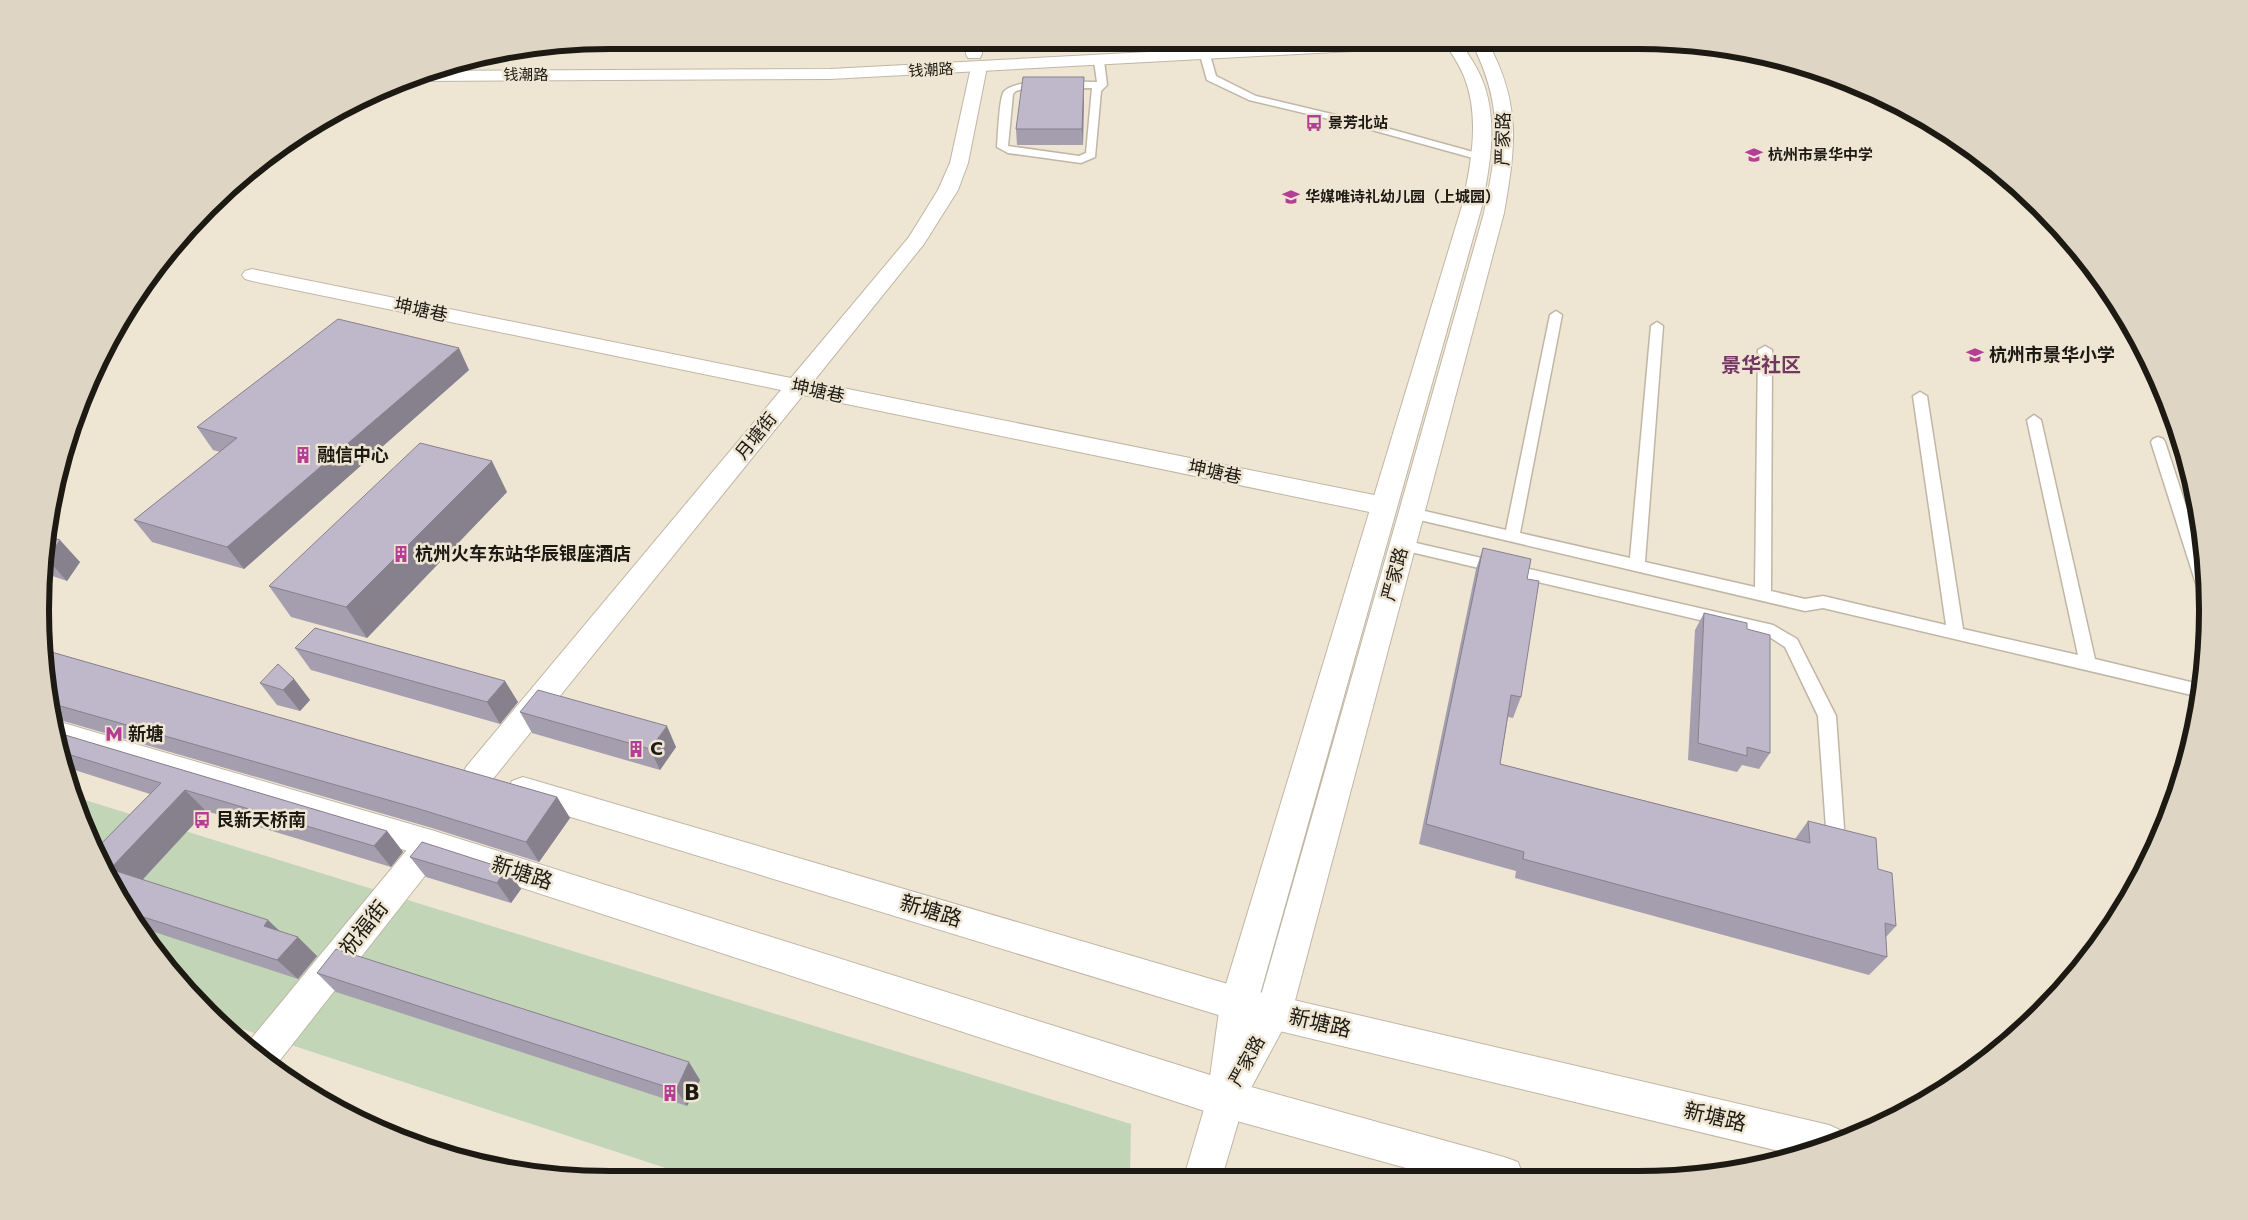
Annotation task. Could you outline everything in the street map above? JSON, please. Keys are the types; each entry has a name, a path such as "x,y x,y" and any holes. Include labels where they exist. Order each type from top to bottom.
{"street":[{"name":"钱潮路","path":"492,62 812,61 1168,49"},
{"name":"钱潮路","path":"440,76 830,74 975,54 1099,61 1198,49"},
{"name":"严家路","path":"1205,1171 1226,1099 1238,1004 1472,206 1479,172 1481,119 1478,91 1474,79 1457,49"},
{"name":"严家路","path":"1226,1099 1274,1012 1494,213 1503,170 1506,130 1500,82 1493,63 1485,49"},
{"name":"月塘街","path":"463,772 797,386 917,240 948,190 959,163 975,54"},
{"name":"坤塘巷","path":"252,275 1384,506"},
{"name":"新塘路","path":"63,735 431,844 1226,1099 1486,1171"},
{"name":"新塘路","path":"463,772 1238,1004 1817,1141"},
{"name":"祝福街","path":"264,1052 431,844"}],"lane":[{"path":"1206,49 1211,78 1254,98 1357,123 1480,157"},
{"path":"1099,61 1102,85"},
{"path":"1102,85 1096,90 1091,155 1081,160 1065,159 1008,150 1002,147 1008,94 1012,90 1023,86 1102,85"},
{"path":"1512,536 1556,315"},
{"path":"1637,565 1657,326"},
{"path":"1763,595 1765,350"},
{"path":"1920,396 1955,633"},
{"path":"2034,420 2088,664"},
{"path":"2158,442 2197,561"},
{"path":"1412,513 1805,605 1823,602 2193,689"},
{"path":"1403,545 1773,631 1791,643 1827,716 1835,828"}],"green space":[{"path":"82,799 1131,1124 1130,1171 675,1171 234,1026 188,980 143,922 107,858 91,825"}],"building":[{"path":"1023,77 1084,77 1082,129 1016,129"},
{"name":"融信中心","path":"338,319 459,348 227,547 134,520 237,438 197,427"},
{"path":"420,443 492,461 346,607 269,586"},
{"path":"54,538 60,540 52,551"},
{"path":"1483,548 1531,559 1527,579 1539,581 1521,697 1511,695 1500,764 1810,843 1808,821 1876,838 1878,869 1892,873 1896,926 1885,923 1887,957 1523,859 1524,852 1426,824"},
{"path":"1704,613 1747,623 1747,629 1770,635 1770,753 1747,747 1747,756 1698,743"},
{"path":"315,628 505,681 487,702 295,648"},
{"path":"51,652 557,797 526,842 416,808 58,705"},
{"path":"278,664 294,679 283,690 260,683"},
{"path":"538,690 667,726 650,749 520,712"},
{"path":"63,735 387,831 374,846 185,790 112,867 100,844 161,783 68,754"},
{"path":"422,842 506,869 497,883 410,857"},
{"path":"113,870 268,920 264,926 298,937 277,960 139,916"},
{"path":"336,949 689,1062 676,1090 317,973"}],"place":[{"name":"景芳北站","path":"1314,123"},
{"name":"杭州市景华中学","path":"1754,155"},
{"name":"华媒唯诗礼幼儿园（上城园）","path":"1291,197"},
{"name":"杭州市景华小学","path":"1975,355"},
{"name":"融信中心","path":"303,455"},
{"name":"杭州火车东站华辰银座酒店","path":"401,554"},
{"name":"新塘","path":"114,734"},
{"name":"C","path":"636,749"},
{"name":"艮新天桥南","path":"202,820"},
{"name":"B","path":"670,1093"}],"district":[{"name":"景华社区","path":"1761,365"}]}
